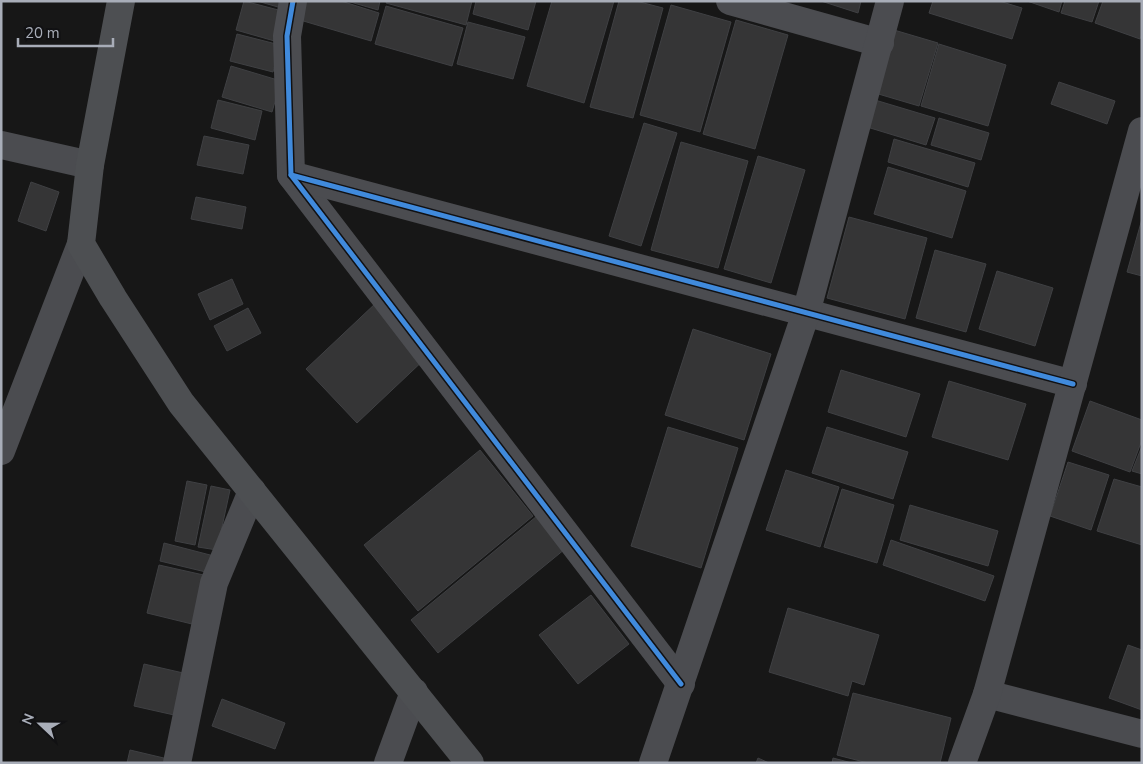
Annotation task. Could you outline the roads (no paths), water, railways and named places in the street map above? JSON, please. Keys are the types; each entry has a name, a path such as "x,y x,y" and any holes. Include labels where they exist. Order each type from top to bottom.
{"main road":[{"path":"121,1 90,165 81,244 113,298 181,403 470,763"}],"street":[{"path":"293,1 287,36 290,175 680,684"},
{"path":"730,1 880,44"},
{"path":"653,763 806,313 880,44 890,1"},
{"path":"962,763 987,694 1142,131"},
{"path":"1,145 90,165"},
{"path":"290,175 1073,384"},
{"path":"1,451 81,244"},
{"path":"177,763 214,583 252,491"},
{"path":"388,763 414,692"},
{"path":"987,694 1142,734"}]}
